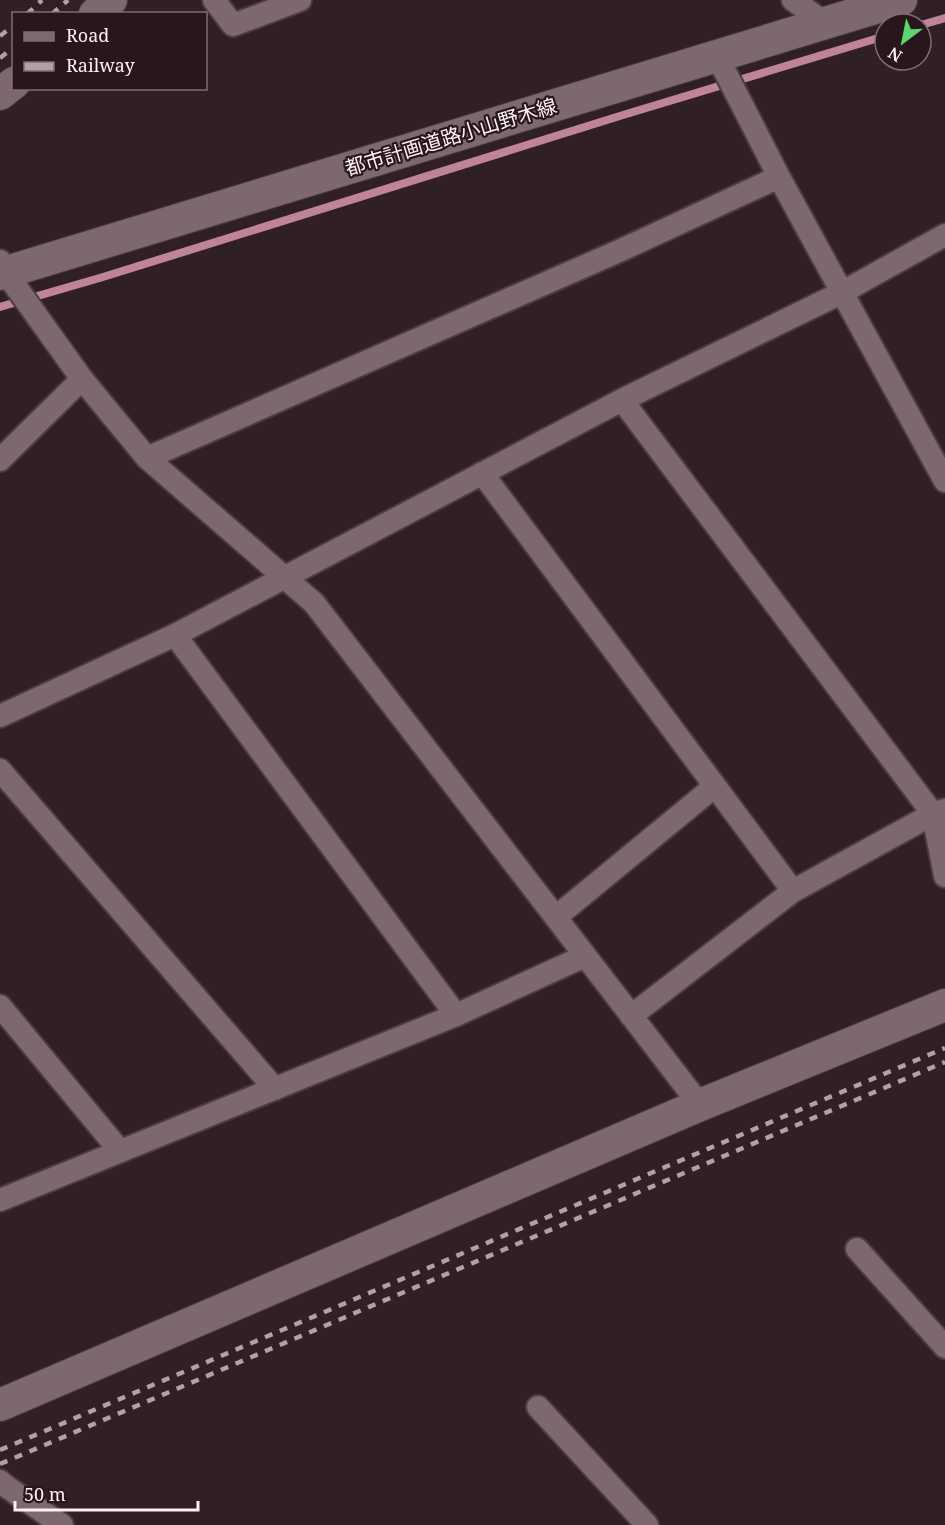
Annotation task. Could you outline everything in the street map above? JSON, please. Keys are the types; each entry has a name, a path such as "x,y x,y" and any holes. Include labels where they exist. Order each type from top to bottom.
{"street":[{"path":"97,12 111,0"},
{"path":"214,0 233,25 300,0"},
{"path":"793,0 825,23"},
{"name":"都市計画道路小山野木線","path":"2,269 901,0"},
{"path":"717,56 779,177 945,481"},
{"path":"0,94 12,85"},
{"path":"147,458 619,251 779,177"},
{"path":"0,716 175,635 622,400 841,292 945,235"},
{"path":"2,269 82,379 147,458 314,603 700,1105"},
{"path":"0,460 82,379"},
{"path":"622,400 939,812 945,876"},
{"path":"482,473 793,891"},
{"path":"175,635 456,1016"},
{"path":"0,770 275,1089"},
{"path":"556,917 715,786"},
{"path":"631,1016 793,891 939,812"},
{"path":"0,1200 456,1016 585,956"},
{"path":"0,1405 700,1105 945,1005"},
{"path":"0,1006 120,1150"},
{"path":"857,1249 945,1347"},
{"path":"538,1407 647,1525"},
{"path":"2,1486 62,1525"}],"waterway":[{"path":"933,22 945,18"},
{"path":"0,307 873,40"}],"railway":[{"path":"29,12 42,0"},
{"path":"54,12 68,0"},
{"path":"0,36 12,27"},
{"path":"0,58 12,49"},
{"path":"0,1450 945,1048"},
{"path":"0,1464 945,1062"}]}
